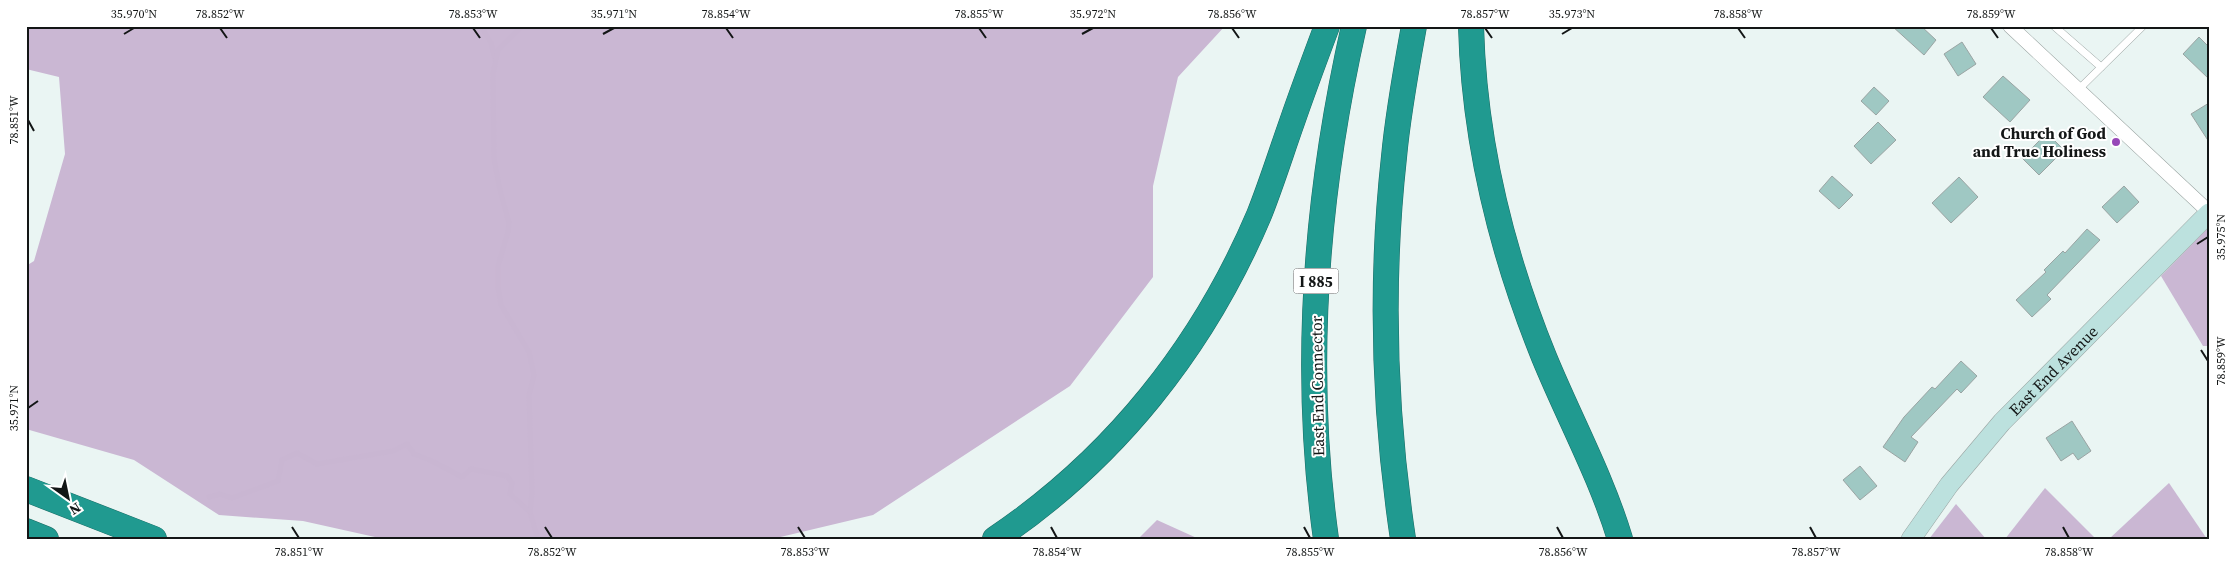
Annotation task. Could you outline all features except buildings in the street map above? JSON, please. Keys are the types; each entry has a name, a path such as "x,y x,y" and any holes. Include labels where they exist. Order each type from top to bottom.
{"highway":[{"path":"995,539 1049,500 1102,452 1150,398 1193,341 1229,279 1259,215 1327,26"},
{"name":"East End Connector","path":"1326,539 1316,439 1315,293 1330,147 1354,26"},
{"path":"1403,539 1390,435 1385,296 1394,157 1414,26"},
{"path":"1471,26 1474,83 1483,154 1508,259 1532,327 1603,491 1620,539"},
{"path":"26,489 154,539"},
{"path":"26,530 46,539"}],"street":[{"path":"2010,26 2209,213"},
{"name":"East End Avenue","path":"1911,539 1949,485 2002,422 2209,213"}],"lane":[{"path":"2054,26 2101,67"},
{"path":"2078,90 2143,26"}],"shaded area":[{"path":"26,26 1225,26 1178,77 1153,186 1153,277 1070,386 873,515 772,539 384,539 303,521 219,515 134,460 26,429 26,266 34,261 65,154 59,77 26,69"},
{"path":"2209,227 2209,346 2203,346 2161,276"},
{"path":"2169,483 2207,539 2109,539"},
{"path":"2045,488 2096,539 2005,539"},
{"path":"1956,504 1986,539 1929,539"},
{"path":"1157,520 1199,539 1138,539"}],"waterway":[{"path":"481,26 491,43 495,60"},
{"path":"522,26 498,50 493,74 494,159 509,223 498,266 498,287 501,305 529,352 534,375 529,395 532,492 530,512 538,539"},
{"path":"209,497 220,494 232,498 278,481 282,460 297,453 317,464 393,451 407,444 414,454 462,477 471,469 507,476 512,483 510,494 530,512"}],"place":[{"name":"Church of God and True Holiness","path":"2116,142"}]}
